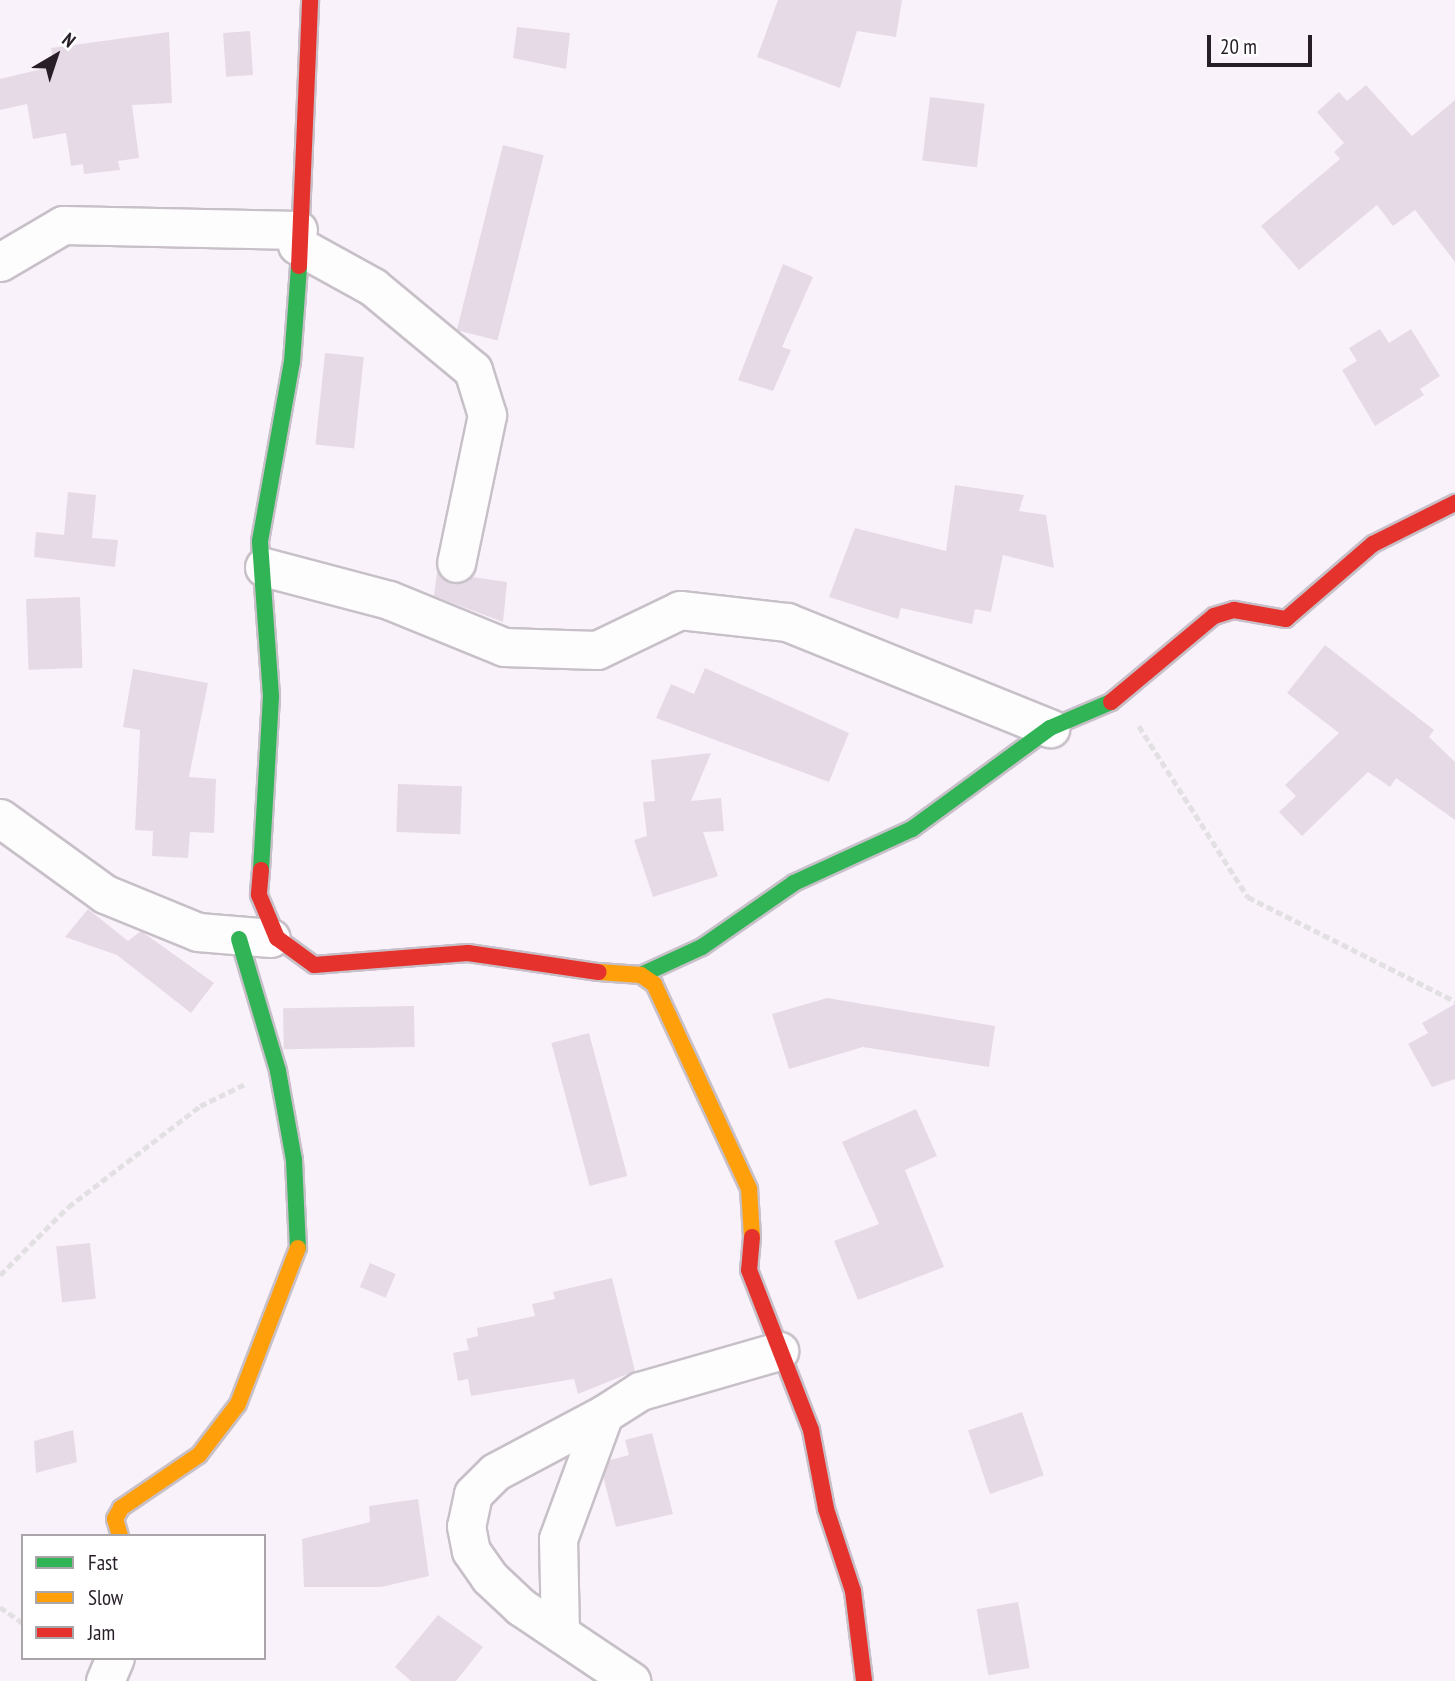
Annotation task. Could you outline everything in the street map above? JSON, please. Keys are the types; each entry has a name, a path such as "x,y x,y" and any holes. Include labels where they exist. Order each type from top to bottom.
{"street":[{"path":"310,0 310,103 297,237 292,362 262,513 271,696 259,895 277,938 303,960 326,967 468,953 552,969 641,975 702,947 794,883 912,829 1050,728 1083,719 1120,695 1214,616 1234,610 1286,620 1373,544 1455,503"},
{"path":"0,262 63,225 297,237 373,287 474,370 487,415 456,563"},
{"path":"264,568 389,600 504,647 597,650 680,610 787,622 1050,728"},
{"path":"0,818 104,894 198,932 239,939 277,938"},
{"path":"119,1534 115,1520 121,1508 176,1473 218,1434 289,1293 301,1224 278,1071 239,939"},
{"path":"641,975 661,998 749,1189 754,1212 750,1270 811,1430 826,1509 853,1591 864,1681"},
{"path":"631,1681 560,1633 489,1577 471,1551 466,1526 473,1494 495,1472 604,1415 640,1391 779,1351"},
{"path":"560,1633 558,1539 604,1415"},
{"path":"105,1681 114,1660"}],"path":[{"path":"1120,695 1248,897 1455,1001"},
{"path":"0,1275 68,1208 200,1106 278,1071"},
{"path":"0,1607 21,1622"}],"building":[{"path":"778,0 902,0 896,37 857,31 840,88 757,57"},
{"path":"517,27 570,33 566,69 513,58"},
{"path":"250,31 253,75 226,77 223,33"},
{"path":"169,32 172,103 132,105 139,158 118,161 120,170 84,174 83,164 71,166 66,133 33,139 27,104 0,110 0,79 54,66 51,48"},
{"path":"1366,85 1412,136 1455,100 1455,262 1415,210 1393,226 1377,205 1299,270 1261,226 1340,159 1334,152 1344,143 1317,112 1339,92 1347,101"},
{"path":"930,97 985,104 977,167 922,161"},
{"path":"503,145 544,155 498,340 457,330"},
{"path":"783,264 813,277 782,347 791,350 773,391 738,380"},
{"path":"1380,329 1389,343 1411,329 1440,376 1420,389 1424,395 1375,426 1342,370 1357,361 1349,348"},
{"path":"325,353 364,357 354,449 315,444"},
{"path":"955,485 1024,495 1019,511 1046,515 1054,568 1003,555 991,612 975,609 972,624 901,608 898,619 829,597 855,528 946,551"},
{"path":"68,492 96,495 92,538 118,540 115,567 34,557 36,532 64,535"},
{"path":"437,572 452,584 472,577 507,582 503,622 434,596"},
{"path":"80,597 82,668 29,670 26,599"},
{"path":"1325,645 1434,730 1429,737 1455,762 1455,820 1396,778 1390,787 1368,772 1302,836 1279,812 1296,796 1285,785 1339,733 1287,693"},
{"path":"705,668 849,733 829,782 656,718 671,684 694,694"},
{"path":"133,669 208,683 189,777 216,779 214,833 190,832 188,858 152,856 153,831 135,830 140,730 123,727"},
{"path":"711,753 691,801 721,798 724,831 703,832 718,876 653,897 634,840 647,836 643,802 655,801 651,760"},
{"path":"398,784 462,786 460,834 396,832"},
{"path":"88,909 128,941 141,931 214,983 191,1013 117,955 65,937"},
{"path":"827,998 995,1026 989,1067 863,1047 789,1069 772,1014"},
{"path":"1455,1004 1455,1079 1432,1087 1408,1044 1428,1033 1422,1023"},
{"path":"414,1006 415,1047 284,1049 283,1008"},
{"path":"589,1033 627,1176 590,1186 551,1043"},
{"path":"916,1109 937,1156 905,1170 944,1267 858,1300 834,1241 879,1224 842,1142"},
{"path":"90,1243 96,1299 62,1302 56,1247"},
{"path":"370,1263 396,1274 386,1298 360,1287"},
{"path":"612,1278 635,1371 578,1394 574,1379 471,1396 468,1379 458,1381 453,1353 469,1350 466,1339 478,1336 477,1328 535,1316 532,1304 555,1299 553,1292"},
{"path":"1022,1412 1044,1475 990,1494 968,1431"},
{"path":"73,1430 77,1462 36,1473 34,1441"},
{"path":"652,1433 673,1514 616,1527 603,1476 610,1460 629,1455 625,1440"},
{"path":"418,1499 429,1576 381,1587 304,1587 302,1539 370,1522 369,1506"},
{"path":"1018,1602 1030,1668 988,1675 977,1609"},
{"path":"438,1615 483,1647 456,1681 411,1681 395,1667"}],"traffic: fast":[{"path":"261,870 271,696 260,541 292,362 299,266"},
{"path":"641,975 702,947 794,883 912,829 1050,728 1111,702"},
{"path":"239,939 278,1071 294,1160 298,1248"}],"traffic: slow":[{"path":"599,972 641,975 654,984 749,1189 752,1237"},
{"path":"119,1534 115,1519 121,1508 199,1455 238,1404 298,1248"}],"traffic: jam":[{"path":"299,266 310,0"},
{"path":"1111,702 1214,616 1234,610 1286,619 1373,544 1455,503"},
{"path":"261,870 259,895 277,938 314,965 468,953 599,972"},
{"path":"752,1237 749,1270 811,1430 826,1509 853,1591 864,1681"}]}
